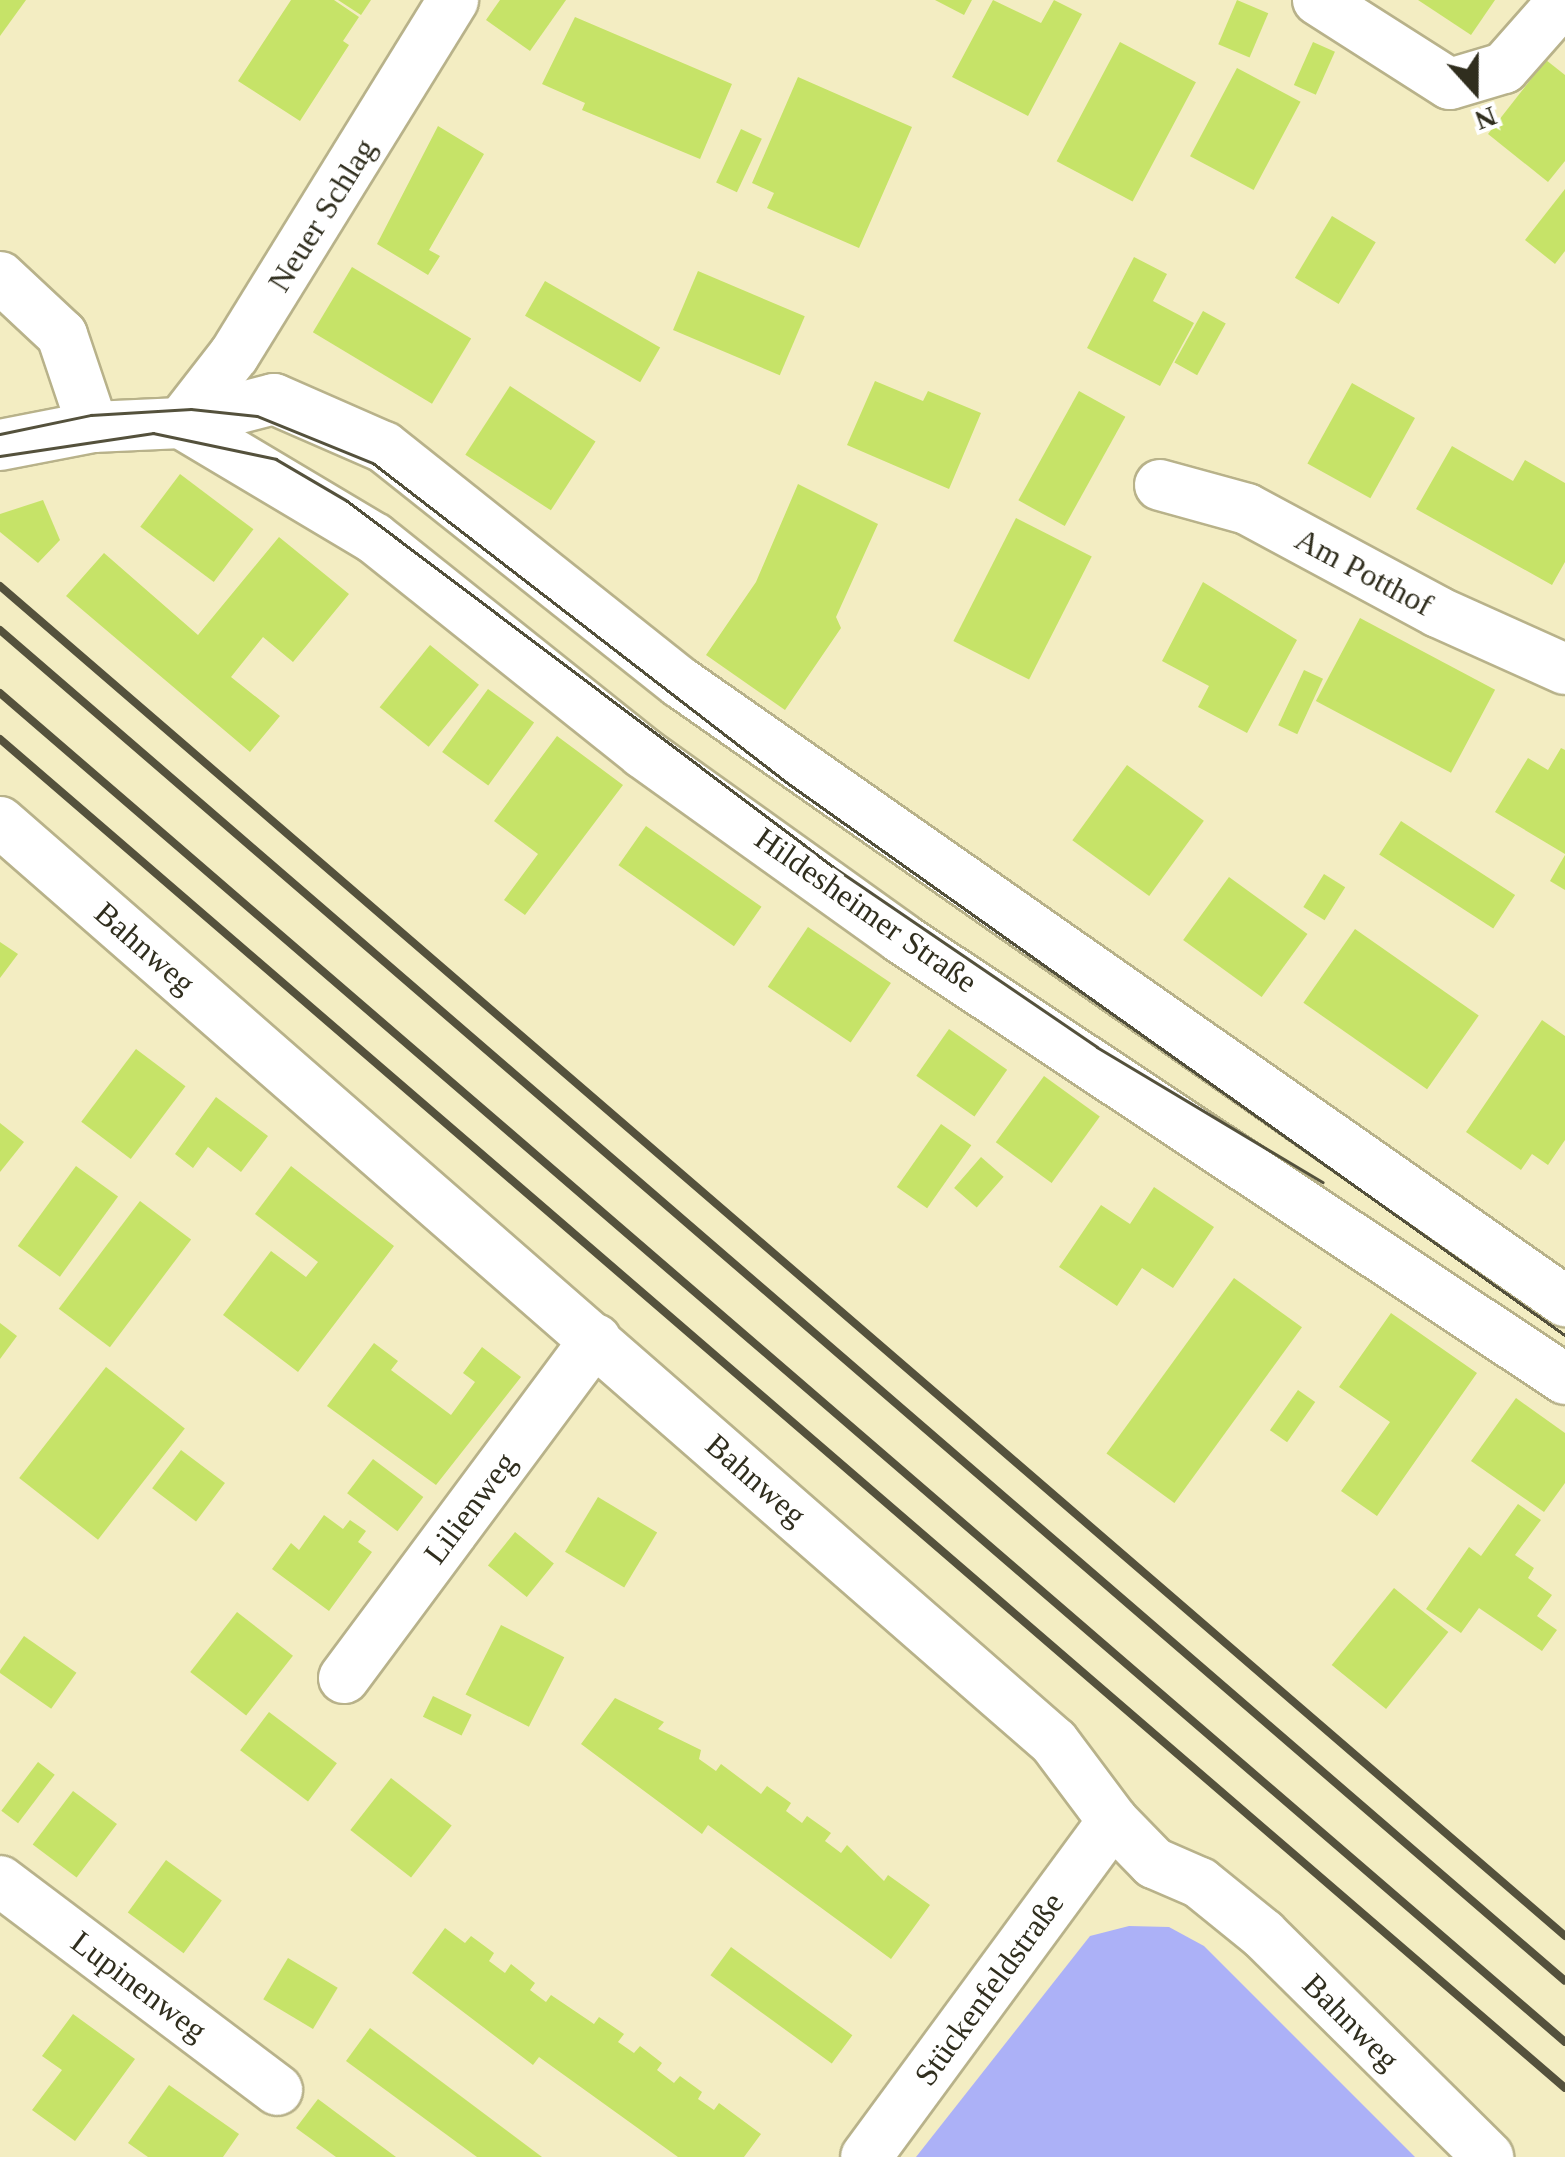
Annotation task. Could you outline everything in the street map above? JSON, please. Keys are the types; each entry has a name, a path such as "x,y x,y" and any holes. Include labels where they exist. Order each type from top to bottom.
{"street":[{"name":"Neuer Schlag","path":"180,423 234,356 454,0"},
{"path":"1318,0 1450,84 1504,68 1564,0"},
{"path":"0,277 62,335 93,427"},
{"path":"0,446 93,427 180,423 274,399 384,447 696,695 1565,1301"},
{"name":"Hildesheimer Straße","path":"180,423 374,538 643,753 901,938 1565,1380"},
{"name":"Am Potthof","path":"1160,485 1247,509 1438,612 1565,668"},
{"name":"Bahnweg","path":"0,822 1054,1742 1113,1821 1154,1863 1200,1883 1263,1934 1488,2157"},
{"name":"Lilienweg","path":"344,1678 596,1339"},
{"name":"Stückenfeldstraße","path":"866,2157 1113,1821"},
{"name":"Lupinenweg","path":"0,1881 277,2090"}],"shaded area":[{"path":"1129,1926 1169,1927 1204,1946 1415,2157 916,2157 1090,1936"}],"building":[{"path":"0,0 26,0 0,36"},
{"path":"291,0 334,0 359,17 343,41 349,45 300,121 238,81"},
{"path":"338,0 371,0 361,15"},
{"path":"500,0 566,0 530,51 486,20"},
{"path":"935,0 972,0 964,15"},
{"path":"993,0 1041,23 1054,0 1082,14 1028,116 952,77"},
{"path":"1237,0 1268,13 1250,57 1218,44"},
{"path":"1418,0 1495,0 1471,35"},
{"path":"575,17 732,84 700,159 582,110 585,103 542,84"},
{"path":"1120,42 1196,82 1133,202 1057,161"},
{"path":"1313,42 1335,52 1316,95 1294,85"},
{"path":"1546,60 1565,75 1565,161 1548,182 1488,134"},
{"path":"1237,68 1301,102 1254,190 1190,156"},
{"path":"798,77 912,127 859,248 767,208 774,193 752,183"},
{"path":"438,126 484,154 429,250 440,256 428,275 377,244"},
{"path":"741,129 762,139 737,192 716,182"},
{"path":"1565,189 1565,251 1555,264 1525,240"},
{"path":"1332,216 1376,242 1339,304 1295,278"},
{"path":"1134,257 1167,274 1153,301 1194,323 1160,386 1087,348"},
{"path":"352,267 471,339 432,404 313,332"},
{"path":"698,271 805,316 780,375 673,330"},
{"path":"545,281 660,348 640,382 525,316"},
{"path":"1203,311 1226,324 1197,375 1174,363"},
{"path":"875,381 923,401 928,391 981,413 949,489 847,445"},
{"path":"1352,383 1415,418 1370,498 1307,463"},
{"path":"510,386 596,442 551,510 465,455"},
{"path":"1079,391 1125,417 1065,526 1018,500"},
{"path":"1452,446 1513,481 1525,460 1565,483 1565,562 1552,585 1416,509"},
{"path":"180,474 253,529 214,582 140,527"},
{"path":"798,484 878,524 836,617 841,628 785,710 706,655 756,582"},
{"path":"43,500 60,540 38,563 0,532 0,514"},
{"path":"1016,518 1092,557 1029,680 953,641"},
{"path":"279,537 349,594 293,662 263,637 231,677 280,716 250,752 66,596 104,553 198,635"},
{"path":"1203,582 1297,640 1247,733 1198,707 1209,686 1162,661"},
{"path":"1360,618 1495,690 1451,773 1316,701"},
{"path":"430,645 479,685 429,747 380,707"},
{"path":"1304,670 1323,679 1297,734 1278,725"},
{"path":"488,689 534,723 488,786 442,752"},
{"path":"557,736 623,785 525,915 504,900 538,854 494,821"},
{"path":"1561,748 1565,750 1565,854 1495,812 1528,758 1548,770"},
{"path":"1127,765 1204,821 1149,896 1072,840"},
{"path":"1401,821 1515,895 1493,929 1379,855"},
{"path":"646,826 762,907 734,946 618,865"},
{"path":"1565,855 1565,890 1550,881"},
{"path":"1324,874 1345,887 1325,920 1303,907"},
{"path":"1229,877 1307,934 1262,997 1183,940"},
{"path":"808,927 891,983 851,1043 768,987"},
{"path":"1355,929 1479,1016 1427,1089 1303,1003"},
{"path":"0,942 18,954 0,978"},
{"path":"1542,1020 1565,1036 1565,1140 1548,1165 1532,1154 1521,1170 1466,1132"},
{"path":"949,1029 1007,1070 974,1116 916,1076"},
{"path":"136,1049 186,1086 131,1159 81,1122"},
{"path":"1044,1076 1100,1117 1052,1183 996,1142"},
{"path":"216,1097 268,1136 241,1172 208,1147 193,1168 175,1154"},
{"path":"0,1123 24,1142 0,1172"},
{"path":"941,1124 971,1145 927,1208 897,1187"},
{"path":"981,1157 1004,1177 977,1208 954,1188"},
{"path":"76,1166 118,1197 60,1277 18,1246"},
{"path":"291,1166 394,1246 298,1372 223,1315 271,1251 306,1277 318,1262 255,1214"},
{"path":"1154,1187 1214,1227 1173,1288 1142,1268 1117,1306 1059,1267 1101,1205 1130,1224"},
{"path":"140,1201 191,1240 110,1347 59,1309"},
{"path":"1234,1278 1302,1327 1174,1503 1106,1454"},
{"path":"1391,1313 1477,1373 1377,1516 1341,1491 1390,1422 1339,1387"},
{"path":"0,1323 17,1336 0,1359"},
{"path":"374,1343 398,1361 391,1370 451,1415 475,1382 463,1373 482,1347 521,1377 436,1485 327,1406"},
{"path":"106,1367 185,1429 98,1540 19,1478"},
{"path":"1298,1390 1315,1402 1287,1442 1270,1430"},
{"path":"1516,1398 1565,1433 1565,1483 1544,1512 1471,1461"},
{"path":"181,1450 225,1483 196,1521 152,1488"},
{"path":"373,1459 423,1497 397,1531 347,1493"},
{"path":"598,1497 657,1533 624,1587 565,1552"},
{"path":"1518,1504 1541,1520 1515,1555 1534,1568 1528,1578 1552,1595 1537,1616 1557,1630 1542,1651 1479,1608 1461,1633 1426,1609 1469,1547 1481,1556"},
{"path":"324,1515 343,1529 350,1520 366,1531 358,1542 372,1552 329,1611 272,1569 291,1543 299,1550"},
{"path":"515,1532 554,1563 527,1597 488,1565"},
{"path":"1394,1588 1448,1632 1386,1709 1332,1665"},
{"path":"237,1612 293,1656 246,1716 190,1672"},
{"path":"501,1625 564,1657 529,1727 466,1694"},
{"path":"24,1636 76,1673 51,1709 0,1673"},
{"path":"433,1696 472,1715 462,1736 423,1717"},
{"path":"615,1698 664,1722 658,1729 701,1750 699,1759 716,1771 721,1764 761,1794 767,1786 791,1803 786,1811 802,1823 807,1816 831,1833 825,1841 841,1853 847,1845 884,1881 888,1875 930,1905 891,1959 708,1825 702,1834 581,1744"},
{"path":"269,1712 337,1763 308,1801 240,1750"},
{"path":"38,1762 55,1775 18,1823 1,1811"},
{"path":"391,1778 452,1825 411,1877 350,1830"},
{"path":"73,1791 117,1824 77,1878 33,1845"},
{"path":"166,1860 222,1901 184,1953 128,1913"},
{"path":"445,1928 465,1943 471,1936 494,1953 489,1961 505,1973 511,1964 535,1983 530,1990 546,2002 551,1995 594,2024 599,2017 624,2034 618,2042 634,2053 640,2046 662,2063 657,2070 674,2083 680,2076 702,2092 698,2099 714,2110 719,2103 761,2134 744,2157 678,2157 539,2057 533,2065 412,1973"},
{"path":"731,1947 852,2035 832,2063 710,1975"},
{"path":"288,1958 338,1988 313,2029 263,1999"},
{"path":"73,2014 135,2059 75,2141 32,2110 62,2070 42,2056"},
{"path":"370,2028 542,2157 477,2157 346,2061"},
{"path":"169,2085 239,2134 223,2157 148,2157 128,2143"},
{"path":"318,2099 396,2157 336,2157 296,2128"}],"tram line":[{"path":"0,434 91,415 191,409 257,416 373,463 789,784 1565,1335"},
{"path":"0,456 153,433 276,459 346,500 835,868 1097,1047 1323,1182"}],"railway":[{"path":"0,586 1565,1936"},
{"path":"0,630 1565,1981"},
{"path":"0,693 1565,2042"},
{"path":"0,739 1565,2088"}]}
